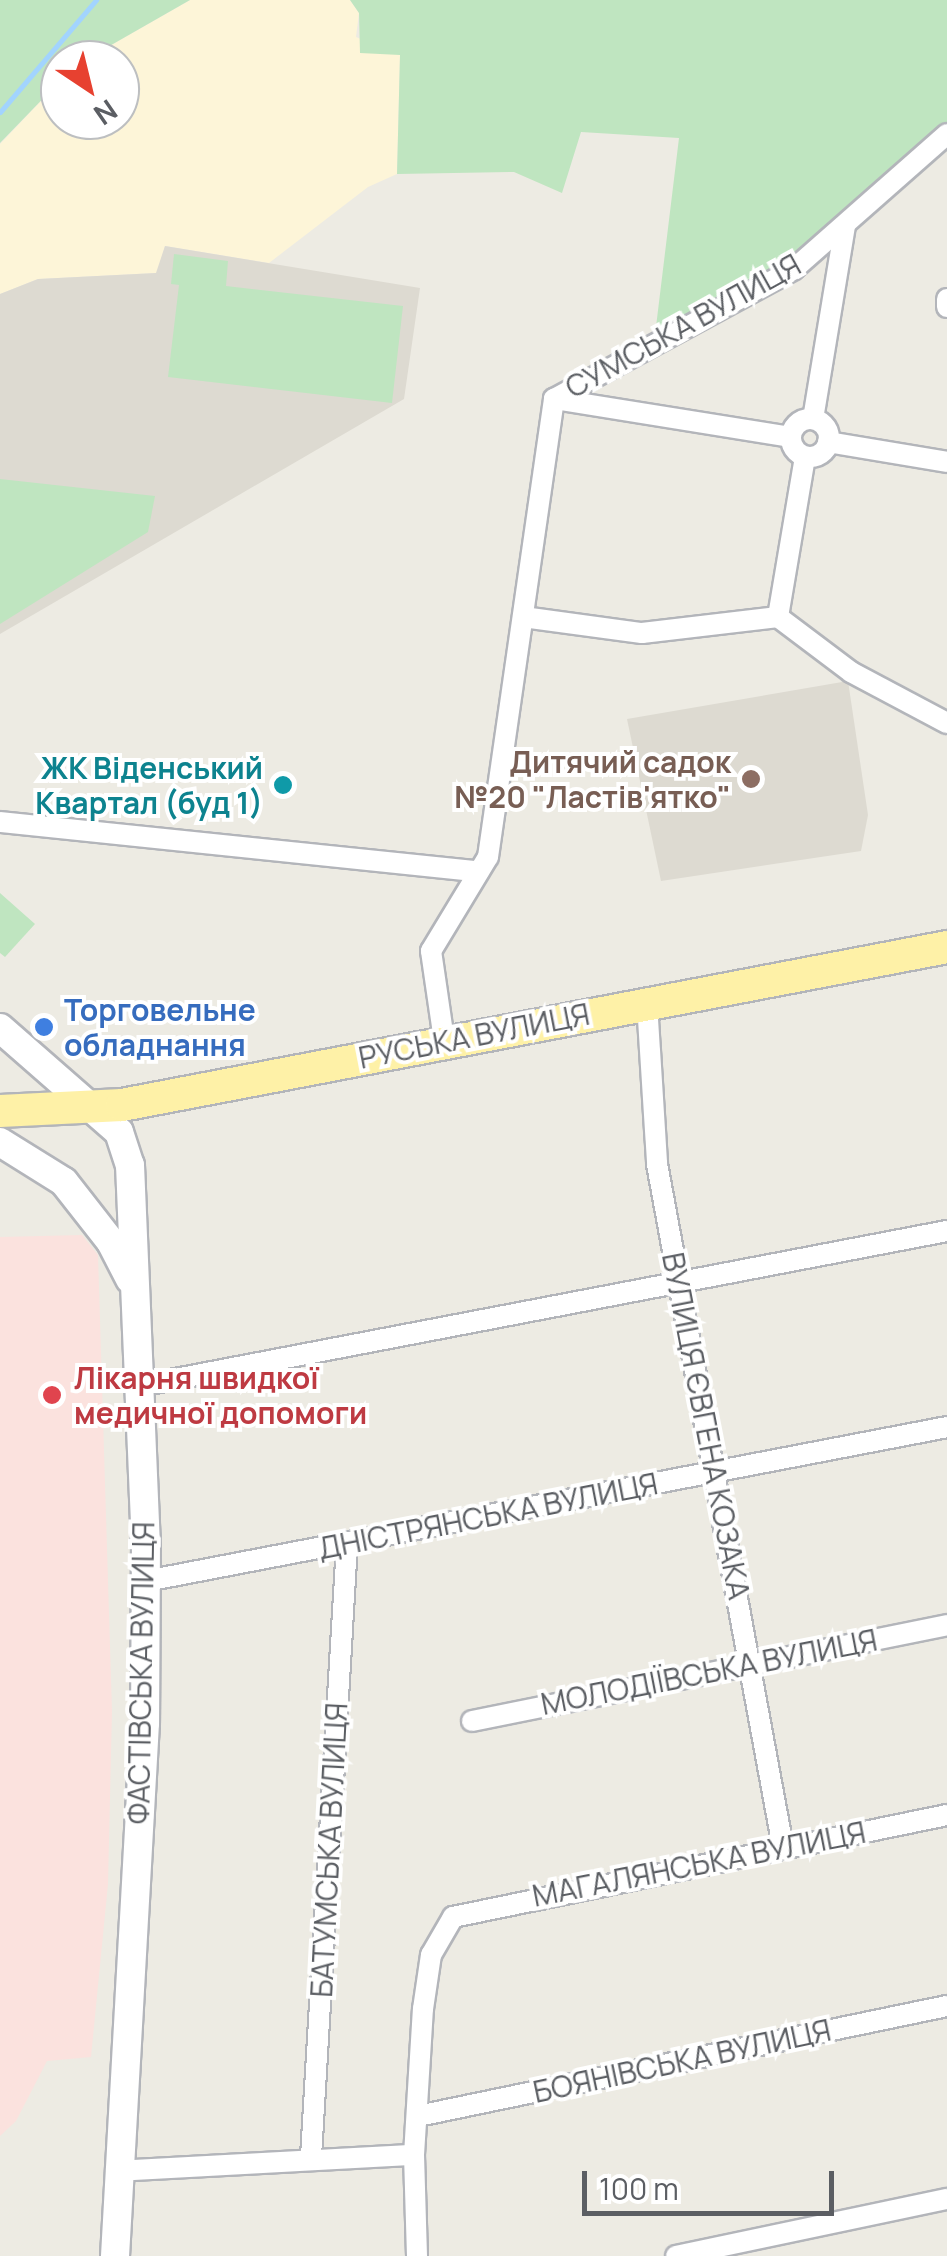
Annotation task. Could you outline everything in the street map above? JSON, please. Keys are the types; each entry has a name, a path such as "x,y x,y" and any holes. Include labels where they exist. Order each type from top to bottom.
{"main road":[{"name":"РУСЬКА ВУЛИЦЯ","path":"0,1112 85,1108 947,947"},
{"name":"ФАСТІВСЬКА ВУЛИЦЯ","path":"0,1028 85,1108 119,1132 130,1165 146,1580 144,1740 116,2170 115,2256"},
{"path":"0,1142 64,1182 111,1242 135,1290"}],"street":[{"name":"СУМСЬКА ВУЛИЦЯ","path":"554,399 794,269 945,139"},
{"path":"814,419 845,226"},
{"path":"444,1040 431,951 488,857 554,399 790,437 805,457 778,617"},
{"path":"790,437 798,424 814,419"},
{"path":"805,457 822,453 828,442 827,430 814,419"},
{"path":"828,442 947,462"},
{"path":"523,618 642,633 778,617 852,672 947,723"},
{"path":"0,822 478,871"},
{"name":"ВУЛИЦЯ ЄВГЕНА КОЗАКА","path":"647,1004 652,1124 782,1846"},
{"path":"139,1386 947,1231"},
{"name":"ДНІСТРЯНСЬКА ВУЛИЦЯ","path":"146,1580 947,1427"},
{"name":"БАТУМСЬКА ВУЛИЦЯ","path":"310,2157 346,1544"},
{"name":"МОЛОДІЇВСЬКА ВУЛИЦЯ","path":"472,1721 947,1625"},
{"name":"МАГАЛЯНСЬКА ВУЛИЦЯ","path":"418,2116 431,1955 452,1917 947,1815"},
{"name":"БОЯНІВСЬКА ВУЛИЦЯ","path":"418,2116 947,2006"},
{"path":"418,2116 414,2155 418,2256"},
{"path":"116,2170 310,2157 414,2155"},
{"path":"676,2256 947,2198"}],"shaded area":[{"path":"190,0 350,0 359,13 356,37 400,55 397,174 368,187 269,263 165,246 157,273 38,279 0,294 0,144 40,102 40,140 140,140 140,40 120,40"},
{"path":"165,246 420,288 404,399 0,634 0,294 38,279 156,273"},
{"name":"Дитячий садок №20 \"Ластів'ятко\"","path":"848,681 868,815 861,851 661,881 627,719"},
{"name":"Лікарня швидкої медичної допомоги","path":"82,1235 98,1255 112,1711 108,1884 91,2057 47,2061 16,2121 0,2136 0,1237"}],"green space":[{"path":"0,0 190,0 120,40 40,40 40,102 0,143"},
{"path":"350,0 947,0 947,135 790,263 655,335 679,138 581,132 562,193 514,172 397,174 400,55 360,53 359,13"},
{"path":"174,254 228,261 226,286 403,306 392,403 168,377 179,285 171,284"},
{"path":"0,479 155,496 148,532 0,624"},
{"path":"0,893 35,924 5,957 0,953"}],"waterway":[{"path":"0,112 96,0"}],"place":[{"name":"Дитячий садок №20 \"Ластів'ятко\"","path":"751,779"},
{"name":"ЖК Віденський Квартал (буд 1)","path":"283,785"},
{"name":"Торговельне обладнання","path":"44,1027"},
{"name":"Лікарня швидкої медичної допомоги","path":"52,1395"}]}
